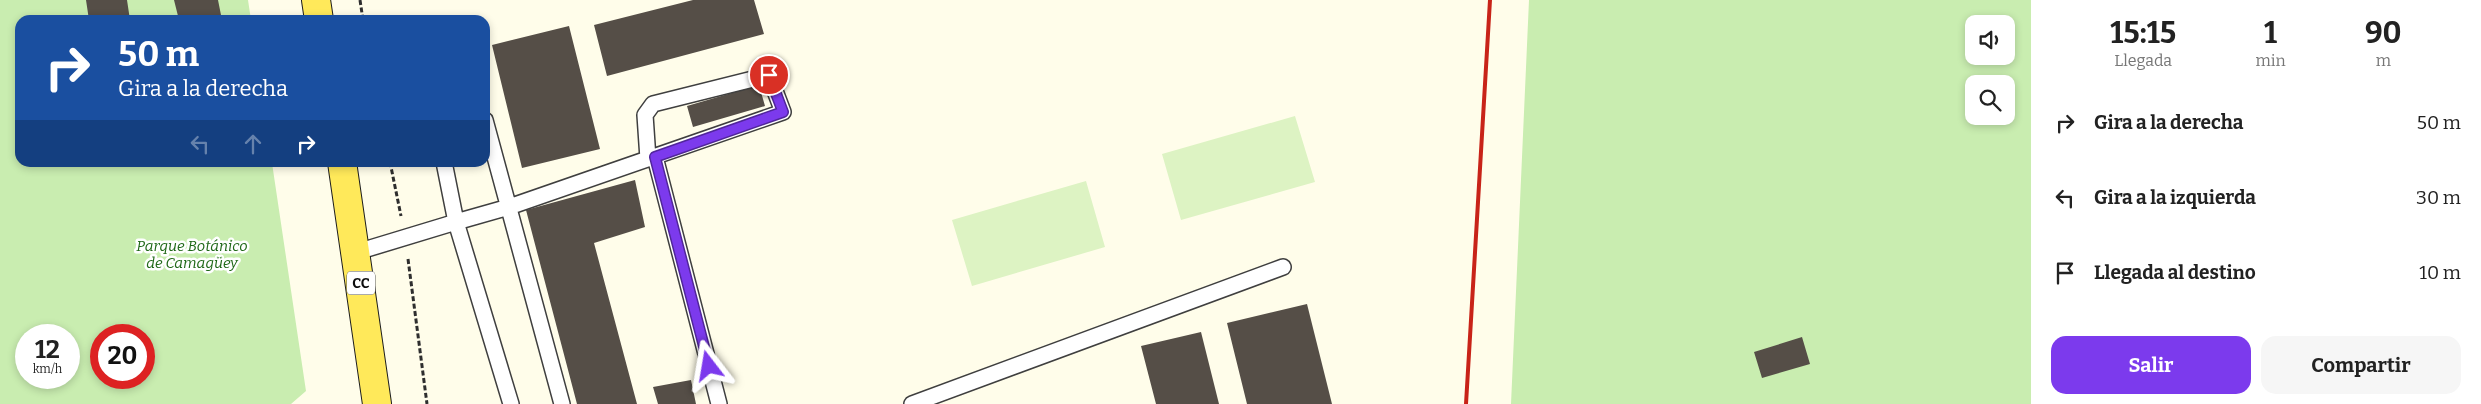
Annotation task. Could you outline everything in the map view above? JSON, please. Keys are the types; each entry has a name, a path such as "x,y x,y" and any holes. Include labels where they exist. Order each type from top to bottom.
{"main road":[{"path":"316,0 318,15"},
{"name":"CC","path":"343,167 357,252 377,404"}],"lane":[{"path":"357,252 509,207 652,158 783,112 769,75 654,104 645,115 652,158 719,404"},
{"path":"490,138 562,404"},
{"path":"445,167 456,222 511,404"},
{"path":"912,404 1283,268"}],"path":[{"path":"360,0 362,15"},
{"path":"391,167 405,238 427,404"}],"green space":[{"name":"Parque Botánico de Camagüey","path":"0,0 248,0 250,15 15,15 15,167 273,167 306,391 291,404 0,404"},
{"path":"1529,0 2031,0 2031,404 1511,404"},
{"path":"1295,116 1315,182 1181,220 1162,154"},
{"path":"1086,181 1105,247 972,286 952,220"}],"building":[{"path":"86,0 127,0 129,15 88,15"},
{"path":"174,0 218,0 221,15 178,15"},
{"path":"693,0 754,0 764,34 607,76 594,25"},
{"path":"569,26 600,149 522,168 492,45"},
{"path":"759,85 765,106 693,127 687,106"},
{"path":"635,180 645,227 594,243 637,404 577,404 526,210"},
{"path":"1307,304 1332,404 1247,404 1227,323"},
{"path":"1201,332 1219,404 1156,404 1141,346"},
{"path":"1802,337 1810,364 1762,378 1754,352"},
{"path":"691,380 696,404 658,404 653,387"}],"railway":[{"path":"1466,404 1490,0"}],"route":[{"path":"709,366 655,157 783,112 769,75"}]}
